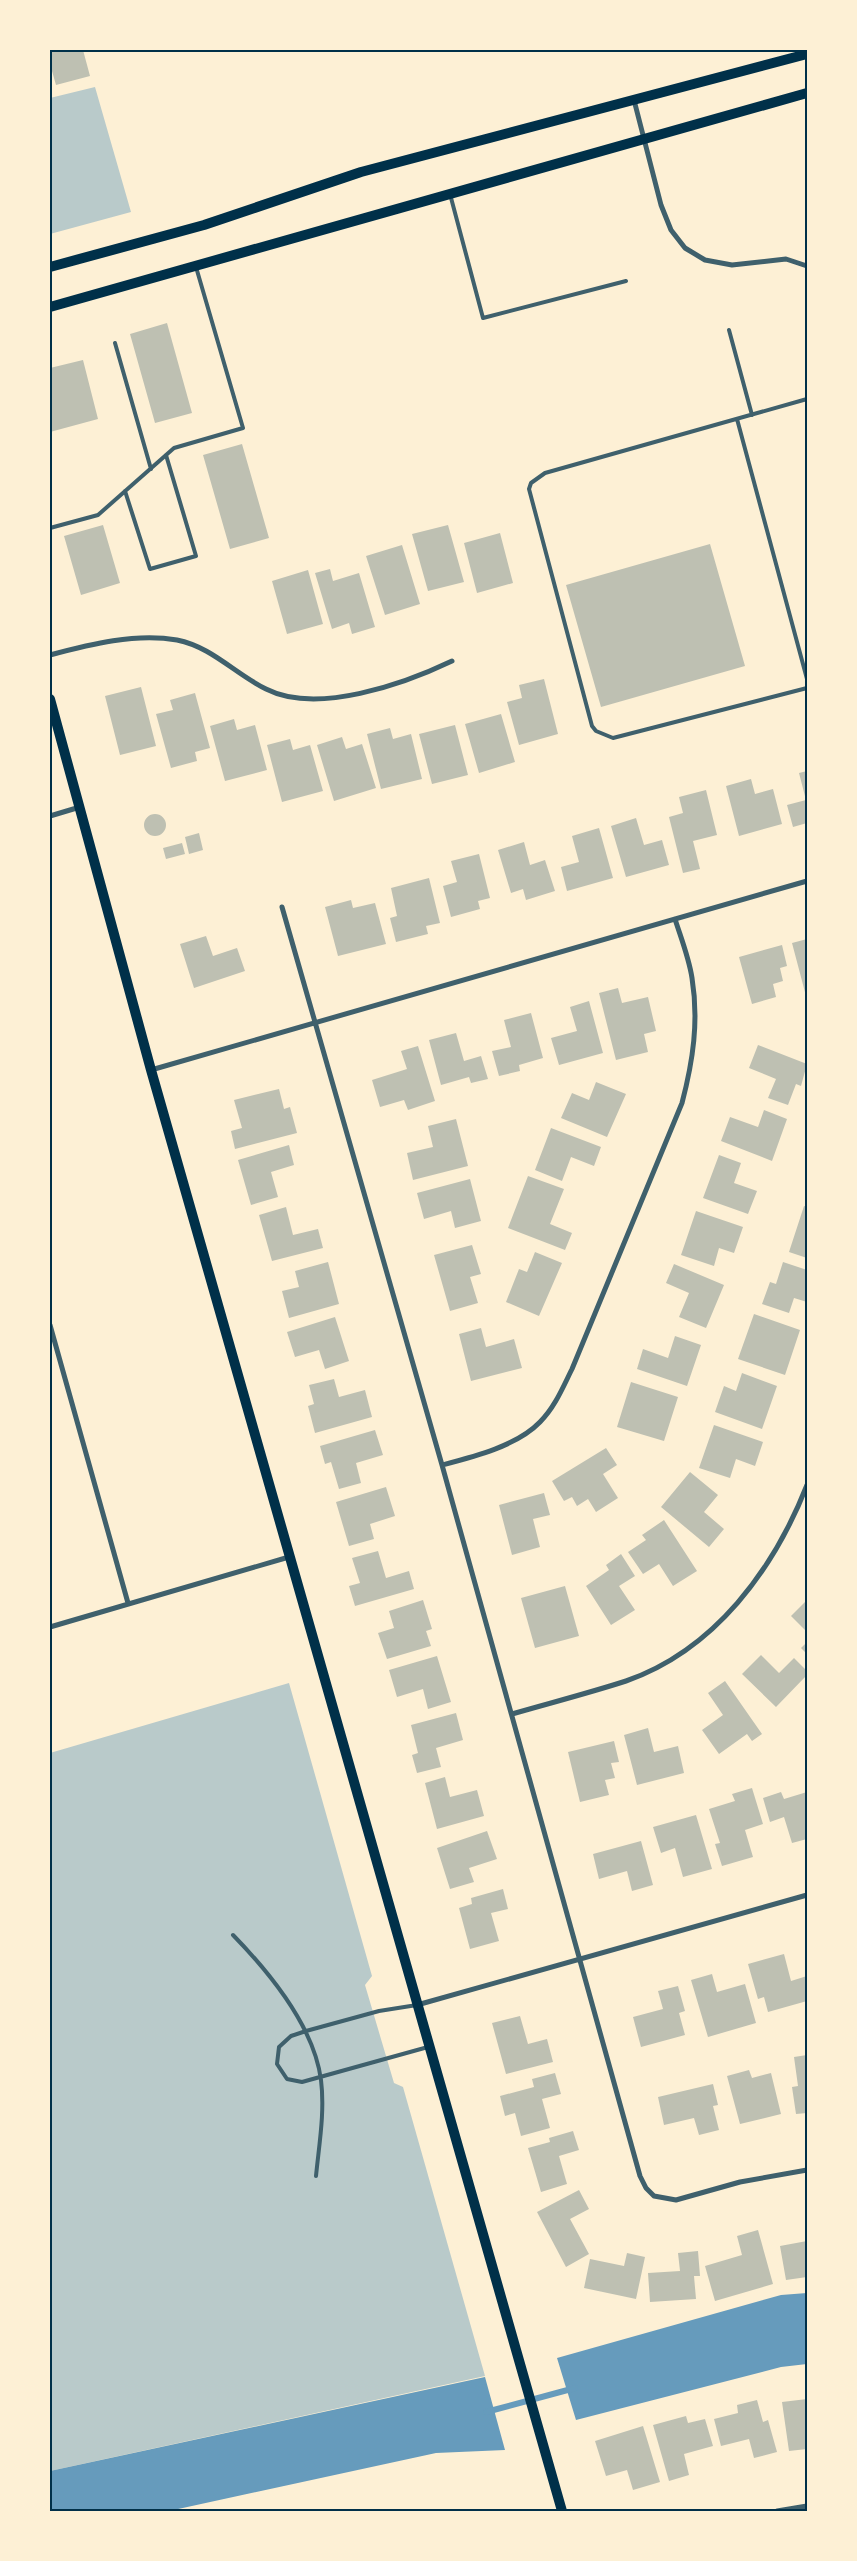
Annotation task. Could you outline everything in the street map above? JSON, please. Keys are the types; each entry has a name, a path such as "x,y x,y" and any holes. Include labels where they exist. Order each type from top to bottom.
{"main road":[{"path":"50,267 204,225 360,172 807,54"},
{"path":"50,307 807,93"},
{"path":"50,699 151,1070 562,2511"}],"street":[{"path":"634,100 664,213 671,230 685,248 705,260 732,265 786,259 807,266"},
{"path":"50,655 111,641 144,638 177,640 203,648 267,690 312,699 340,696 418,678 452,661"},
{"path":"50,816 80,807"},
{"path":"151,1070 807,881"},
{"path":"282,907 442,1465 640,2176 646,2188 654,2196 676,2200 740,2182 807,2170"},
{"path":"442,1465 474,1457 509,1443 540,1423 558,1399 572,1369 682,1103 692,1063 696,1028 692,978 676,919"},
{"path":"50,1325 128,1603"},
{"path":"512,1714 627,1680 664,1664 702,1638 739,1602 765,1569 786,1534 807,1485"},
{"path":"50,1626 289,1557"},
{"path":"417,2005 807,1894"},
{"path":"777,2511 807,2506"}],"lane":[{"path":"450,194 483,318 626,281"},
{"path":"50,528 98,515 174,448 243,428 196,266"},
{"path":"729,330 752,415"},
{"path":"116,343 151,469"},
{"path":"807,399 545,473 531,483 529,489 592,726 596,732 614,738 807,688"},
{"path":"737,419 807,679"},
{"path":"125,491 150,569 196,556 166,455"},
{"path":"234,1935 255,1958 288,2002 306,2031 321,2079 322,2103 316,2176"},
{"path":"417,2005 379,2011 291,2036 279,2047 277,2064 287,2079 302,2082 321,2079 429,2047"}],"shaded area":[{"path":"95,87 131,212 50,234 50,98"},
{"path":"289,1683 372,1976 365,1985 394,2083 403,2087 485,2376 50,2471 50,1753"}],"water":[{"path":"807,2293 807,2364 781,2367 576,2420 557,2358 781,2295"},
{"path":"485,2377 505,2450 436,2453 169,2511 50,2511 50,2471"}],"building":[{"path":"50,50 83,50 90,76 56,85 50,64"},
{"path":"167,323 192,413 155,423 130,334"},
{"path":"83,360 98,419 50,432 50,368"},
{"path":"242,444 269,538 230,549 203,455"},
{"path":"103,525 120,583 81,595 64,536"},
{"path":"448,525 464,582 428,591 412,534"},
{"path":"500,533 513,583 477,593 464,543"},
{"path":"710,544 745,666 601,707 566,585"},
{"path":"402,545 420,604 385,615 366,556"},
{"path":"330,569 333,581 359,573 375,627 352,634 349,623 332,629 315,573"},
{"path":"308,570 323,624 287,634 272,581"},
{"path":"544,679 558,734 519,745 507,702 522,698 519,685"},
{"path":"141,687 156,746 120,755 105,696"},
{"path":"195,693 210,748 195,752 197,761 171,768 156,714 173,710 170,700"},
{"path":"501,714 515,762 479,773 465,724"},
{"path":"234,719 237,730 255,725 267,770 225,781 210,726"},
{"path":"455,725 468,775 432,784 419,734"},
{"path":"390,728 393,739 411,734 422,779 381,789 367,734"},
{"path":"342,737 346,749 362,744 376,788 334,801 317,745"},
{"path":"290,739 293,750 310,745 323,791 282,802 267,745"},
{"path":"807,771 807,823 793,827 787,805 806,800 799,773"},
{"path":"751,779 755,794 773,789 782,824 739,836 726,786"},
{"path":"706,790 717,835 693,841 700,869 683,873 669,817 683,813 679,797"},
{"path":"155,814 163,817 166,825 163,833 155,836 147,833 144,825 147,817"},
{"path":"636,818 644,845 662,840 669,865 626,877 611,826"},
{"path":"599,828 613,878 567,891 561,867 579,862 572,836"},
{"path":"199,833 203,850 189,854 185,837"},
{"path":"524,842 530,865 545,860 555,891 526,900 523,889 511,893 498,850"},
{"path":"182,843 185,854 166,859 163,848"},
{"path":"479,854 490,898 478,901 480,909 451,917 443,886 457,882 451,861"},
{"path":"429,878 440,923 426,926 428,934 396,942 390,918 397,916 391,888"},
{"path":"351,900 353,908 375,903 386,944 338,956 325,907"},
{"path":"206,936 213,956 237,948 245,971 194,988 180,944"},
{"path":"807,939 807,996 806,996 792,943"},
{"path":"782,945 787,966 780,968 783,981 773,984 776,997 752,1004 739,957"},
{"path":"618,988 622,1003 648,997 656,1031 644,1034 648,1052 616,1060 599,993"},
{"path":"589,1001 603,1053 559,1065 551,1038 577,1031 570,1007"},
{"path":"531,1013 543,1058 519,1065 520,1071 499,1076 492,1051 511,1047 504,1020"},
{"path":"456,1033 464,1061 481,1056 488,1079 471,1083 469,1077 441,1085 429,1040"},
{"path":"758,1045 807,1064 801,1086 796,1084 788,1105 768,1098 776,1079 749,1068"},
{"path":"418,1046 435,1101 408,1110 404,1100 380,1107 372,1080 407,1069 401,1051"},
{"path":"596,1082 626,1094 607,1137 561,1118 572,1093 589,1100"},
{"path":"279,1089 284,1109 290,1107 297,1133 235,1149 231,1131 242,1128 234,1100"},
{"path":"764,1110 787,1119 772,1161 721,1141 730,1117 758,1127"},
{"path":"456,1119 468,1166 413,1180 407,1153 433,1147 428,1126"},
{"path":"551,1128 601,1147 594,1166 571,1157 562,1181 535,1170"},
{"path":"289,1145 294,1165 271,1172 278,1197 251,1205 238,1160"},
{"path":"719,1155 741,1163 734,1183 757,1191 748,1214 703,1198"},
{"path":"528,1176 564,1189 550,1224 572,1233 565,1250 508,1228"},
{"path":"470,1179 481,1221 455,1228 451,1211 424,1219 417,1193"},
{"path":"804,1206 807,1207 807,1258 789,1252"},
{"path":"286,1207 293,1235 318,1229 323,1248 272,1261 259,1215"},
{"path":"696,1211 743,1227 734,1253 719,1248 714,1266 681,1255"},
{"path":"472,1245 481,1274 470,1277 478,1303 450,1311 434,1255"},
{"path":"535,1252 562,1263 539,1316 506,1302 519,1269 527,1272"},
{"path":"328,1262 339,1304 289,1318 282,1291 299,1287 295,1271"},
{"path":"783,1262 807,1270 807,1302 794,1298 789,1313 762,1304 770,1282 776,1284"},
{"path":"674,1264 724,1285 706,1328 679,1317 689,1293 666,1283"},
{"path":"754,1314 800,1330 785,1375 738,1359"},
{"path":"335,1317 349,1361 325,1369 319,1350 295,1357 287,1332"},
{"path":"481,1328 486,1347 514,1339 522,1368 471,1381 459,1334"},
{"path":"675,1336 701,1345 687,1386 637,1369 643,1349 668,1358"},
{"path":"742,1373 777,1386 762,1429 715,1412 724,1386 736,1391"},
{"path":"334,1379 339,1397 365,1390 372,1417 315,1433 308,1406 314,1404 309,1385"},
{"path":"631,1382 678,1397 664,1441 617,1427"},
{"path":"714,1425 763,1442 755,1466 736,1459 730,1478 699,1468"},
{"path":"375,1430 383,1455 356,1463 361,1483 339,1489 331,1462 325,1464 320,1446"},
{"path":"606,1448 617,1465 603,1474 618,1498 596,1512 588,1499 577,1506 572,1497 564,1501 552,1481"},
{"path":"690,1472 718,1495 704,1512 724,1529 709,1547 661,1507"},
{"path":"386,1487 395,1516 370,1524 374,1539 349,1546 336,1502"},
{"path":"544,1493 550,1515 533,1519 540,1547 512,1555 499,1505"},
{"path":"664,1520 697,1571 673,1586 659,1564 643,1574 628,1552 646,1540 642,1535"},
{"path":"378,1551 386,1578 409,1571 414,1589 355,1606 349,1586 360,1583 352,1558"},
{"path":"621,1554 635,1576 619,1586 635,1610 611,1625 586,1586 609,1570 606,1565"},
{"path":"565,1586 579,1636 535,1648 521,1598"},
{"path":"423,1600 432,1629 426,1631 431,1646 387,1659 378,1633 394,1628 389,1611"},
{"path":"807,1600 807,1632 791,1616"},
{"path":"807,1642 807,1654 801,1648"},
{"path":"761,1655 779,1673 794,1658 807,1671 807,1675 776,1707 742,1674"},
{"path":"437,1656 451,1702 428,1709 423,1689 397,1697 389,1670"},
{"path":"725,1681 762,1734 752,1741 747,1734 719,1754 702,1730 723,1715 708,1693"},
{"path":"456,1713 463,1740 436,1748 441,1767 417,1773 412,1755 418,1753 411,1725"},
{"path":"648,1728 654,1752 678,1746 684,1773 637,1785 624,1735"},
{"path":"614,1741 619,1762 611,1763 615,1778 605,1780 609,1795 580,1802 568,1752"},
{"path":"445,1777 450,1797 477,1790 484,1816 437,1829 425,1783"},
{"path":"752,1788 763,1824 745,1830 753,1857 722,1866 715,1844 720,1843 709,1809 735,1801 732,1794"},
{"path":"781,1792 784,1799 807,1792 807,1839 792,1843 784,1817 770,1822 763,1798"},
{"path":"696,1815 712,1869 683,1877 675,1848 661,1853 653,1827"},
{"path":"487,1831 497,1859 469,1868 474,1882 450,1889 437,1848"},
{"path":"641,1841 653,1885 632,1891 627,1871 599,1879 593,1854"},
{"path":"503,1889 508,1909 491,1913 499,1941 470,1949 459,1908 472,1904 471,1898"},
{"path":"784,1954 791,1981 807,1976 807,2001 768,2012 764,1997 758,1999 748,1964"},
{"path":"712,1974 717,1992 745,1984 756,2023 708,2037 691,1980"},
{"path":"678,1986 685,2011 679,2013 685,2035 641,2047 633,2017 663,2009 658,1991"},
{"path":"520,2016 528,2044 547,2039 553,2062 506,2074 492,2023"},
{"path":"807,2055 807,2113 796,2114 792,2087 798,2086 794,2057"},
{"path":"749,2070 752,2078 771,2073 781,2114 740,2124 727,2076"},
{"path":"555,2073 561,2094 542,2099 550,2128 521,2136 515,2113 505,2116 500,2096 534,2087 532,2079"},
{"path":"713,2084 718,2105 713,2106 719,2130 699,2135 694,2118 664,2125 658,2097"},
{"path":"573,2131 579,2150 559,2156 567,2184 541,2192 528,2148 550,2142 549,2138"},
{"path":"579,2190 589,2209 570,2219 589,2254 566,2267 537,2212"},
{"path":"758,2230 773,2284 715,2301 705,2266 742,2255 737,2236"},
{"path":"807,2241 807,2277 786,2280 780,2246"},
{"path":"698,2251 700,2276 694,2276 696,2299 650,2302 648,2273 680,2271 678,2253"},
{"path":"627,2253 645,2257 636,2299 584,2288 590,2259 624,2266"},
{"path":"807,2399 807,2427 805,2427 807,2449 789,2451 782,2402"},
{"path":"757,2400 763,2422 768,2420 777,2452 754,2458 749,2439 721,2446 714,2419 738,2413 737,2405"},
{"path":"686,2416 688,2423 705,2419 713,2446 684,2454 689,2475 669,2481 653,2425"},
{"path":"643,2426 660,2482 633,2490 627,2470 606,2476 595,2441"}],"waterway":[{"path":"486,2412 575,2388"}]}
